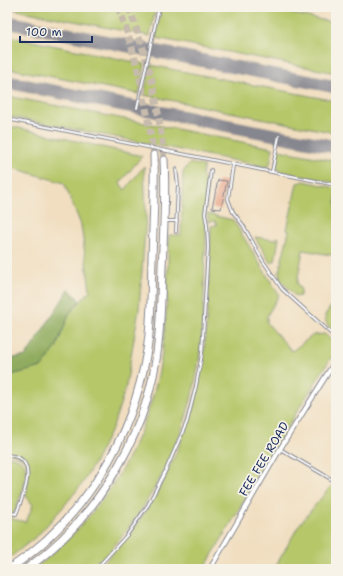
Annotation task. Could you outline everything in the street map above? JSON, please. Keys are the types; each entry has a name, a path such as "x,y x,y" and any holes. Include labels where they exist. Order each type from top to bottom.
{"highway":[{"path":"9,569 65,522 88,494 116,449 134,406 144,366 149,330 154,156"},
{"path":"26,569 57,544 92,505 112,476 127,450 137,428 148,395 158,344 164,221 164,160"}],"street":[{"name":"FEE FEE ROAD","path":"210,569 280,449 336,360"}],"lane":[{"path":"137,108 159,7"},
{"path":"7,119 336,185"},
{"path":"272,172 279,136"},
{"path":"233,164 228,199 233,212 243,225 263,261 282,289 336,338"},
{"path":"176,169 178,185 176,232"},
{"path":"96,569 127,535 148,505 165,472 187,422 202,354 208,247 205,214 211,170"},
{"path":"164,221 177,221"},
{"path":"280,449 336,482"},
{"path":"7,455 22,459 27,466 28,472 24,492 16,514 7,512"}],"green space":[{"path":"7,7 156,7 150,36"},
{"path":"161,7 261,7 336,23 336,73 156,38"},
{"path":"7,36 145,64 139,94 7,68"},
{"path":"150,65 336,101 336,133 144,95"},
{"path":"7,96 273,148 270,165 267,167 7,116"},
{"path":"7,126 142,156 120,183 125,190 144,166 146,218 139,309 126,386 113,426 82,484 38,535 7,560 7,514 13,515 12,519 26,522 33,505 26,496 29,474 26,463 22,458 7,453 7,376 42,367 56,348 69,314 90,291 81,225 64,183 7,166"},
{"path":"279,150 336,161 336,183 279,171 276,166"},
{"path":"190,163 204,166 202,175 207,185 208,194 204,213 206,239 201,343 197,373 183,427 160,479 145,503 112,549 93,569 34,569 59,548 102,500 134,445 147,416 156,385 164,338 169,235 181,235 183,172"},
{"path":"304,181 336,188 336,256 303,250 297,283 301,290 300,296 296,297 281,280 279,272 289,231 287,230 297,183"},
{"path":"207,214 233,220 238,228 279,295 267,316 267,323 292,351 313,335 325,334 335,344 336,350 296,413 204,569 98,569 127,537 147,508 178,449 193,407 202,366 204,349 211,226 217,225 215,221 209,222"},
{"path":"255,237 276,240 277,237 279,238 275,261 272,261 271,264"},
{"path":"69,289 80,301 69,314 56,348 42,367 7,376 7,359 26,356"},
{"path":"336,299 336,332 328,325 325,315"},
{"path":"7,456 20,460 26,469 25,481 14,513 7,512"},
{"path":"336,480 336,569 274,569 299,525"}],"building":[{"path":"218,180 227,181 221,209 212,208"}],"taxiway":[{"path":"7,22 336,87"},
{"path":"7,82 336,147"}],"tunnel":[{"path":"118,7 136,61 154,155"},
{"path":"129,7 152,81 158,110 164,160"}]}
